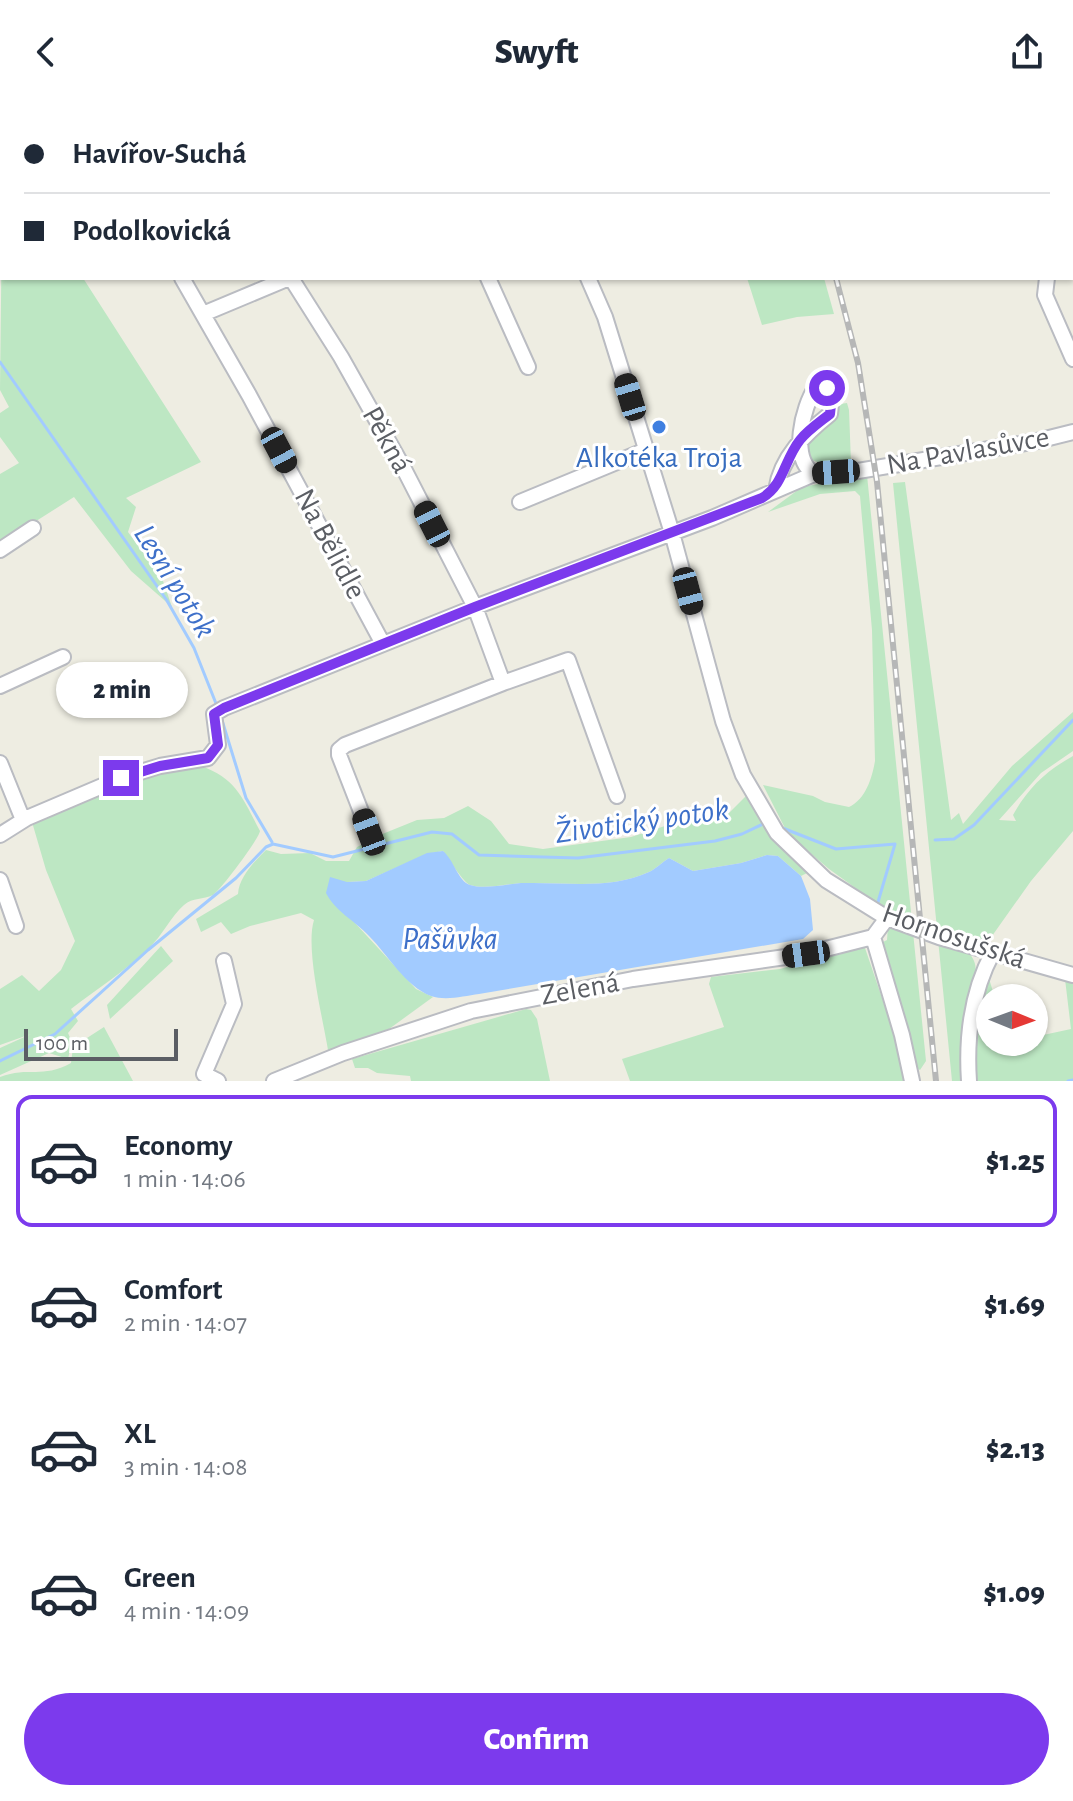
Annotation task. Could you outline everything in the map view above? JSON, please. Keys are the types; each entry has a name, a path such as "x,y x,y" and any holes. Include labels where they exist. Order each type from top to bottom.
{"street":[{"name":"Na Bělidle","path":"183,280 383,644"},
{"path":"203,314 285,280"},
{"name":"Pěkná","path":"291,280 341,357 388,441 475,607 503,683"},
{"path":"489,280 528,367"},
{"name":"Hornosušská","path":"589,280 602,308 672,533 723,721 743,775 777,833 826,880 887,918 1073,975"},
{"path":"1047,280 1045,295 1073,359"},
{"name":"Na Pavlasůvce","path":"776,490 814,474 858,471 1037,441 1073,432"},
{"path":"0,835 27,818 121,778 160,766 208,758 218,745 220,710 475,607 762,498 776,490 789,457 801,438 802,458 806,469 814,474"},
{"path":"520,502 646,450"},
{"path":"2,545 33,528"},
{"path":"0,686 63,657"},
{"path":"369,832 339,750 345,745 568,660 617,796"},
{"path":"0,763 21,815 27,818"},
{"path":"0,880 16,926"},
{"path":"887,918 873,937 912,1081"},
{"name":"Zelená","path":"274,1081 343,1053 471,1011 633,979 806,954 873,937"},
{"path":"969,1081 974,1003 982,974 993,952"},
{"path":"218,1081 203,1077 234,1004 224,961"}],"green space":[{"path":"1,280 84,280 201,462 126,498 136,507 128,532 162,578 172,607 131,571 74,497 0,544 0,474 19,463 0,437 0,413 9,407 0,390"},
{"path":"748,280 825,280 834,314 797,317 762,325"},
{"path":"847,403 851,463 820,463 809,459 806,448 834,410 840,404"},
{"path":"867,475 926,1061 920,1070 914,1066 879,944 887,940 889,912 829,869 788,834 763,785 849,807 860,799 870,781 875,761 872,630 860,496 855,491 820,494 768,512 802,487"},
{"path":"905,482 951,820 959,813 963,824 1012,766 1073,712 1073,751 1041,773 999,820 1016,821 1013,815 1031,788 1073,756 1073,831 1031,881 992,936 967,951 975,964 973,988 986,969 991,984 976,984 976,1056 1048,1056 1048,1034 1071,1029 1065,979 1073,981 1073,1081 952,1081 893,483"},
{"path":"201,766 223,777 238,791 260,831 253,844 213,895 184,905 149,948 71,1009 78,1021 68,1033 72,1042 68,1059 49,1053 0,1075 0,1048 31,1034 0,1045 0,989 22,975 39,991 61,970 75,941 46,870 32,822 158,771"},
{"path":"748,794 809,872 801,876 778,856 767,855 693,871 669,858 649,872 619,881 483,887 467,883 443,851 427,854 366,881 347,882 355,923 416,989 433,997 389,1029 328,1050 313,965 314,920 301,913 231,934 221,922 201,932 196,919 238,894 244,876 266,850 281,854 310,853 326,861 349,861 357,847 380,835 417,820 444,818 468,806 491,821 509,844 543,849 631,837 671,824 729,813"},
{"path":"161,946 173,961 110,1019 107,1005"},
{"path":"862,946 895,1036 907,1081 630,1081 622,1059 724,1027 709,984 711,977 780,969"},
{"path":"531,1010 537,1019 550,1081 411,1081 410,1076 355,1068 352,1059"},
{"path":"104,1027 133,1081 0,1081 0,1077 10,1074 43,1072 71,1063 73,1047"}],"water":[{"name":"Pašůvka","path":"443,851 466,883 483,887 619,881 649,872 669,858 693,871 767,855 778,856 801,876 810,899 813,930 803,939 455,998 431,996 405,978 326,893 330,877 347,882 366,881 427,853"}],"waterway":[{"name":"Lesní potok","path":"0,362 166,599 194,648 217,706"},
{"name":"Lesní potok","path":"221,717 246,798 272,842"},
{"name":"Životický potok","path":"935,840 954,839 974,825 1073,720"},
{"name":"Životický potok","path":"0,1061 55,1034 273,844 333,857 432,832 452,834 479,855 578,858 715,841 742,834 765,823"},
{"name":"Životický potok","path":"780,827 836,849 895,844 878,902"},
{"path":"1068,1081 1073,1080"}],"railway":[{"path":"837,280 858,363 877,482 936,1081"}],"place":[{"name":"Alkotéka Troja","path":"659,427"}],"route":[{"path":"121,778 160,766 208,758 218,745 214,714 224,708 475,607 762,498 776,490 789,457 801,438 830,414 832,395 827,388"}]}
